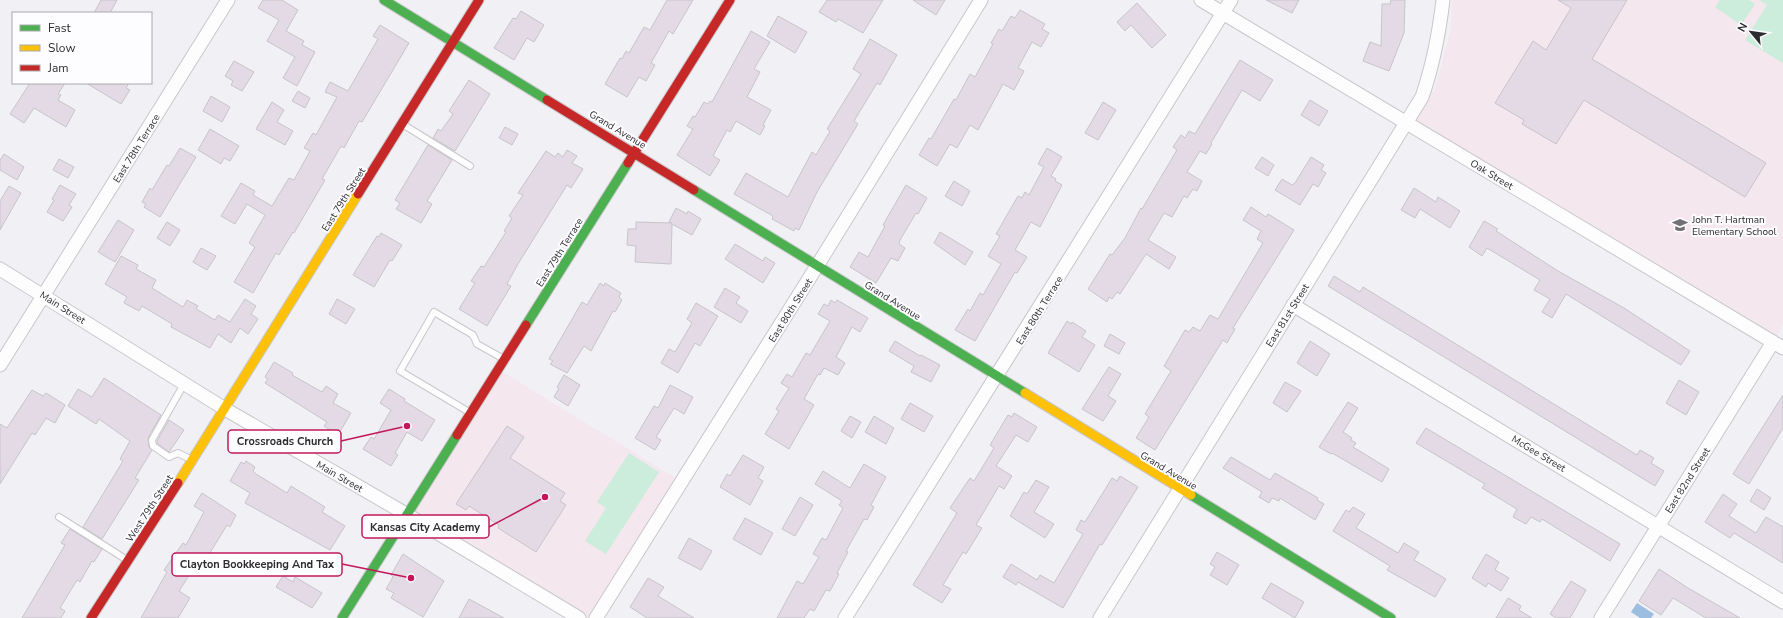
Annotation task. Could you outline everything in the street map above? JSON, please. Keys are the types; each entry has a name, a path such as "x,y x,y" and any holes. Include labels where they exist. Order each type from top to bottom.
{"street":[{"name":"East 78th Terrace","path":"0,364 228,0"},
{"name":"Grand Avenue","path":"384,0 635,153 997,378 1391,618"},
{"name":"East 79th Street","path":"225,409 479,0"},
{"name":"East 79th Terrace","path":"342,618 730,0"},
{"name":"East 80th Street","path":"596,618 817,266 981,0"},
{"name":"Oak Street","path":"1200,0 1780,344"},
{"name":"East 80th Terrace","path":"845,618 997,378 1231,0"},
{"name":"East 81st Street","path":"1100,618 1422,98 1432,69 1438,40 1443,0"},
{"name":"Main Street","path":"0,269 225,409 406,514 578,618"},
{"name":"McGee Street","path":"1294,305 1659,525 1783,602"},
{"name":"East 82nd Street","path":"1601,618 1659,525 1780,344"},
{"name":"West 79th Street","path":"91,618 225,409"}],"lane":[{"path":"402,124 470,166"},
{"path":"470,413 400,371 434,312 473,335 477,344 504,359"},
{"path":"184,384 152,440 153,446 169,457 178,452 193,460"},
{"path":"59,517 128,561"}],"shaded area":[{"name":"John T. Hartman Elementary School","path":"1452,0 1783,0 1783,325 1773,342 1411,126 1435,89 1451,29"},
{"path":"501,371 679,480 591,618 587,618 411,514"}],"green space":[{"path":"1720,0 1749,0 1755,4 1741,25 1715,7"},
{"path":"1759,0 1783,0 1783,63 1745,40 1767,5"},
{"path":"629,453 659,472 606,554 585,541 606,508 597,502"}],"water":[{"path":"1637,603 1654,614 1651,618 1640,618 1631,612"}],"building":[{"path":"101,0 117,0 111,12 95,12"},
{"path":"263,0 282,0 298,10 286,31 304,41 302,45 315,52 297,86 283,78 295,57 267,41 279,20 258,8"},
{"path":"667,0 693,0 673,34 669,31 651,63 655,65 646,81 639,77 627,97 605,84 620,58 622,59 626,51 629,53 644,27 650,30"},
{"path":"827,0 883,0 863,33 838,19 836,22 819,12"},
{"path":"913,0 945,0 936,15"},
{"path":"1266,0 1299,0 1292,13"},
{"path":"1391,0 1405,0 1404,33 1389,71 1363,61 1370,42 1381,46 1382,4 1390,4"},
{"name":"John T. Hartman Elementary School","path":"1558,0 1627,0 1592,59 1766,163 1745,197 1584,100 1556,144 1522,124 1524,120 1495,103 1533,41 1546,50 1571,8"},
{"path":"1137,3 1166,35 1152,48 1131,25 1125,31 1117,22"},
{"path":"1020,10 1045,24 1042,29 1049,33 1041,47 1032,42 1018,68 1024,71 1014,90 1003,84 978,130 970,125 957,148 950,144 937,166 919,155 929,138 931,139 954,99 956,100 970,74 975,77 993,44 991,43 999,29 1002,31 1011,16 1015,18"},
{"path":"521,11 544,25 534,42 527,38 514,60 494,48 513,18 516,19"},
{"path":"778,16 807,32 795,53 767,36"},
{"path":"380,25 409,43 362,122 359,121 344,148 341,146 322,179 325,180 294,233 293,232 279,255 276,253 253,293 234,282 255,247 249,243 265,215 247,204 235,224 221,216 241,183 255,191 253,195 272,206 289,178 294,180 310,151 304,148 313,133 316,135 337,97 325,92 330,82 348,91 378,39 373,36"},
{"path":"751,31 770,42 754,69 760,72 747,97 771,110 763,125 765,126 760,135 736,121 730,132 727,130 713,156 720,160 710,176 677,155 693,129 687,126 693,116 695,117 704,102 708,104 710,101 712,102"},
{"path":"870,39 897,55 880,85 877,83 854,121 858,124 817,192 799,230 795,228 794,231 772,219 773,216 734,194 746,173 788,197 812,152 816,155 830,131 827,129 861,74 853,69"},
{"path":"1240,60 1273,80 1260,101 1242,90 1206,154 1200,151 1187,172 1202,181 1197,191 1193,189 1187,198 1184,196 1172,217 1164,213 1148,240 1176,257 1169,269 1146,254 1120,294 1117,292 1112,299 1109,297 1107,302 1088,289 1110,254 1112,255 1125,238 1141,208 1142,209 1177,150 1173,147 1181,135 1185,138 1189,131 1195,134"},
{"path":"234,61 254,72 242,91 231,85 233,81 225,76"},
{"path":"469,80 490,94 455,151 433,138 438,129 441,131 453,114 449,111"},
{"path":"29,84 64,84 58,94 61,95 58,100 75,110 66,127 34,108 24,123 10,114"},
{"path":"88,84 128,84 126,88 130,90 121,104"},
{"path":"298,91 310,98 305,108 292,101"},
{"path":"211,96 230,107 222,122 203,111"},
{"path":"1310,100 1328,111 1319,126 1301,115"},
{"path":"272,102 284,110 277,122 293,131 285,145 256,129"},
{"path":"1103,102 1116,110 1098,140 1085,133"},
{"path":"505,127 518,134 512,145 499,138"},
{"path":"210,129 239,146 230,161 224,158 221,164 198,150"},
{"path":"428,145 452,160 427,201 432,204 421,223 396,209 400,203 395,200"},
{"path":"180,148 196,157 160,217 144,207 146,204 142,202 150,188 152,190 167,165 169,166"},
{"path":"1047,148 1062,157 1051,176 1056,179 1055,181 1062,185 1040,227 1031,222 1015,250 1027,257 1017,273 1015,272 975,341 955,330 968,309 970,311 980,293 983,295 1001,264 988,256 1000,236 996,234 1018,196 1022,198 1025,192 1029,195 1044,167 1038,164"},
{"path":"567,150 577,156 572,163 583,169 571,188 567,185 518,264 507,284 511,286 487,326 459,309 475,283 471,281 481,266 484,267 506,232 504,231 512,218 509,216 523,195 518,193 546,151 555,157 558,153 563,157"},
{"path":"4,154 24,167 17,180 0,170 0,160"},
{"path":"1262,157 1274,165 1268,176 1255,168"},
{"path":"1311,157 1324,165 1321,170 1326,173 1318,187 1313,184 1300,205 1275,190 1282,179 1292,185 1295,183"},
{"path":"59,159 74,167 68,178 53,170"},
{"path":"954,181 970,191 962,206 945,196"},
{"path":"60,185 76,194 69,205 72,207 63,221 47,212"},
{"path":"906,185 927,198 900,240 899,244 905,248 898,261 891,258 876,283 850,267 859,252 868,257 885,226 883,225"},
{"path":"9,186 21,193 0,230 0,201"},
{"path":"1414,188 1436,202 1438,197 1460,211 1450,228 1420,209 1415,218 1401,210"},
{"path":"1251,207 1266,217 1268,214 1294,230 1233,328 1235,329 1227,343 1223,340 1155,450 1136,438 1149,417 1145,414 1171,371 1164,366 1185,330 1189,332 1193,327 1200,331 1210,315 1218,319 1263,243 1257,239 1261,231 1243,220"},
{"path":"676,208 687,214 688,211 701,219 692,235 672,224 671,264 635,262 636,246 627,245 628,229 636,229 636,222 672,223 669,222"},
{"path":"118,220 134,230 115,262 98,252"},
{"path":"1484,221 1498,229 1496,231 1558,271 1624,308 1690,351 1681,365 1566,294 1552,318 1542,312 1550,299 1534,290 1540,280 1487,248 1482,256 1469,247"},
{"path":"167,222 180,230 170,246 157,238"},
{"path":"940,232 973,252 965,265 934,243"},
{"path":"381,233 402,245 392,261 390,260 374,287 353,275 377,236 379,237"},
{"path":"735,244 763,261 765,257 775,263 763,283 725,259"},
{"path":"201,248 216,256 207,270 193,262"},
{"path":"121,256 138,265 136,269 156,280 152,288 183,307 187,300 198,306 196,309 215,320 218,315 230,322 245,299 256,306 251,314 258,319 248,334 240,328 231,343 218,334 210,348 171,327 172,324 142,306 139,311 124,303 127,297 105,284"},
{"path":"1334,276 1360,292 1363,287 1637,455 1640,450 1654,458 1651,463 1664,471 1655,486 1328,286"},
{"path":"600,283 604,286 605,283 621,293 619,297 622,300 615,312 613,311 591,351 584,346 567,373 550,364 553,361 549,359 582,302 587,305"},
{"path":"725,288 740,297 736,303 748,311 741,323 714,307"},
{"path":"337,299 355,309 346,324 329,314"},
{"path":"831,300 835,303 837,300 868,318 860,332 852,327 836,357 845,363 838,375 824,368 820,375 818,374 804,399 814,405 789,449 765,434 779,411 776,409 789,388 781,383 787,374 792,377 806,353 810,355 830,321 818,314 824,304 828,306"},
{"path":"696,303 718,316 700,346 695,343 678,373 661,363 669,349 675,352 692,323 687,319"},
{"path":"1067,321 1071,324 1072,322 1086,331 1082,337 1095,345 1079,372 1048,353"},
{"path":"1110,334 1125,343 1119,354 1104,346"},
{"path":"895,341 920,356 921,355 940,365 931,382 911,372 914,366 889,351"},
{"path":"1310,341 1330,354 1317,376 1297,363"},
{"path":"274,362 293,373 292,375 322,392 326,386 338,394 333,403 351,413 338,435 324,426 327,422 265,383 268,379 265,377"},
{"path":"1109,367 1121,374 1108,396 1116,401 1103,421 1082,409"},
{"path":"564,375 580,385 568,406 554,397 559,388 557,387"},
{"path":"104,378 161,415 148,438 149,447 152,450 135,478 139,480 102,539 83,527 123,461 120,459 130,441 99,419 96,424 68,406 78,389 92,397"},
{"path":"1679,380 1699,392 1686,415 1666,403"},
{"path":"1285,382 1301,391 1287,412 1273,403"},
{"path":"670,385 693,397 684,414 674,408 656,437 661,440 655,450 635,438 654,406 658,408"},
{"path":"389,389 405,399 404,401 435,420 422,441 407,432 395,453 398,455 391,466 363,449 371,437 374,439 391,410 380,403"},
{"path":"32,390 43,396 46,393 65,405 55,423 46,418 35,435 32,433 0,484 0,424 7,428"},
{"path":"1783,395 1783,428 1749,484 1733,474"},
{"path":"1348,402 1358,408 1343,432 1352,438 1351,440 1356,443 1353,447 1389,469 1382,482 1319,447"},
{"path":"910,403 933,416 924,432 901,419"},
{"path":"1014,413 1037,427 1028,442 1016,435 996,466 1012,476 1004,489 999,486 976,525 982,528 966,554 963,552 943,585 951,589 942,603 913,585 957,513 950,508 970,478 974,481 994,448 990,445 1008,415 1012,417"},
{"path":"850,416 861,422 852,438 841,431"},
{"path":"874,416 894,428 886,444 865,432"},
{"path":"169,420 184,430 169,452 157,443 157,441"},
{"path":"507,426 524,437 510,458 565,493 560,501 566,505 536,552 498,528 499,525 469,506 466,510 456,504"},
{"path":"1426,428 1620,544 1610,561 1542,519 1540,522 1531,517 1526,524 1513,517 1517,509 1482,488 1485,484 1416,443"},
{"path":"743,455 764,467 758,478 763,481 750,505 720,487 727,474 730,476"},
{"path":"1231,457 1270,480 1275,473 1318,498 1317,500 1324,504 1315,520 1280,498 1279,501 1272,498 1269,503 1259,497 1262,492 1223,468"},
{"path":"246,461 255,467 253,471 256,474 287,493 291,486 325,507 322,512 345,526 330,550 245,503 250,493 230,481 241,462 244,464"},
{"path":"864,464 886,477 871,505 874,507 867,520 864,519 846,551 848,552 830,591 826,590 814,611 810,609 804,618 777,618 797,581 803,584 819,557 813,554 822,538 826,540 843,508 839,505 842,501 815,484 823,471 850,488"},
{"path":"1120,476 1138,487 1102,545 1100,544 1063,608 1018,582 1016,585 1003,577 1011,564 1037,580 1040,575 1054,583 1083,534 1076,530 1081,520 1085,522 1112,478 1117,481"},
{"path":"1036,480 1049,487 1034,512 1054,524 1045,538 1010,516 1024,492 1027,494"},
{"path":"1757,489 1771,498 1764,510 1750,501"},
{"path":"202,493 236,515 230,527 227,525 202,566 197,563 179,591 190,598 178,618 141,618 167,572 164,570 183,543 186,545 204,512 194,506"},
{"path":"1723,494 1737,504 1729,516 1756,533 1766,517 1783,527 1783,563 1734,533 1730,538 1705,522"},
{"path":"800,497 813,505 795,536 782,529"},
{"path":"1353,507 1365,514 1356,528 1398,553 1404,543 1419,552 1414,560 1446,579 1435,597 1387,570 1390,566 1333,531 1346,510 1349,512"},
{"path":"745,518 773,533 761,555 733,539"},
{"path":"70,529 102,549 94,562 92,561 80,582 77,580 60,608 65,611 61,618 22,618 65,545 61,543"},
{"path":"689,538 712,551 701,570 678,558"},
{"path":"1217,552 1239,565 1227,585 1210,575 1215,567 1210,564"},
{"path":"403,554 444,581 423,617 391,598 394,593 386,589 393,577 391,575"},
{"path":"1486,554 1499,562 1495,570 1509,578 1501,591 1488,583 1486,587 1472,578"},
{"path":"1659,569 1688,588 1740,618 1706,618 1673,598 1661,615 1639,601"},
{"path":"283,576 293,582 295,577 322,593 312,608 276,587"},
{"path":"648,578 664,587 658,596 694,618 647,618 630,607"},
{"path":"1571,581 1586,590 1570,618 1556,618 1550,614"},
{"path":"1271,583 1304,602 1295,618 1262,598"},
{"path":"1508,598 1521,606 1519,610 1532,618 1496,618"},
{"path":"469,599 504,618 459,618"}],"traffic: fast":[{"path":"384,0 547,100"},
{"path":"526,325 628,163"},
{"path":"694,190 1025,393"},
{"path":"342,618 457,435"},
{"path":"1191,495 1391,618"}],"traffic: slow":[{"path":"178,483 358,194"},
{"path":"1025,393 1191,495"}],"traffic: jam":[{"path":"358,194 479,0"},
{"path":"628,163 730,0"},
{"path":"547,100 694,190"},
{"path":"457,435 526,325"},
{"path":"91,618 178,483"}],"place":[{"name":"John T. Hartman Elementary School","path":"1680,225"},
{"name":"Crossroads Church","path":"407,426"},
{"name":"Kansas City Academy","path":"545,497"},
{"name":"Clayton Bookkeeping And Tax","path":"411,578"}]}
